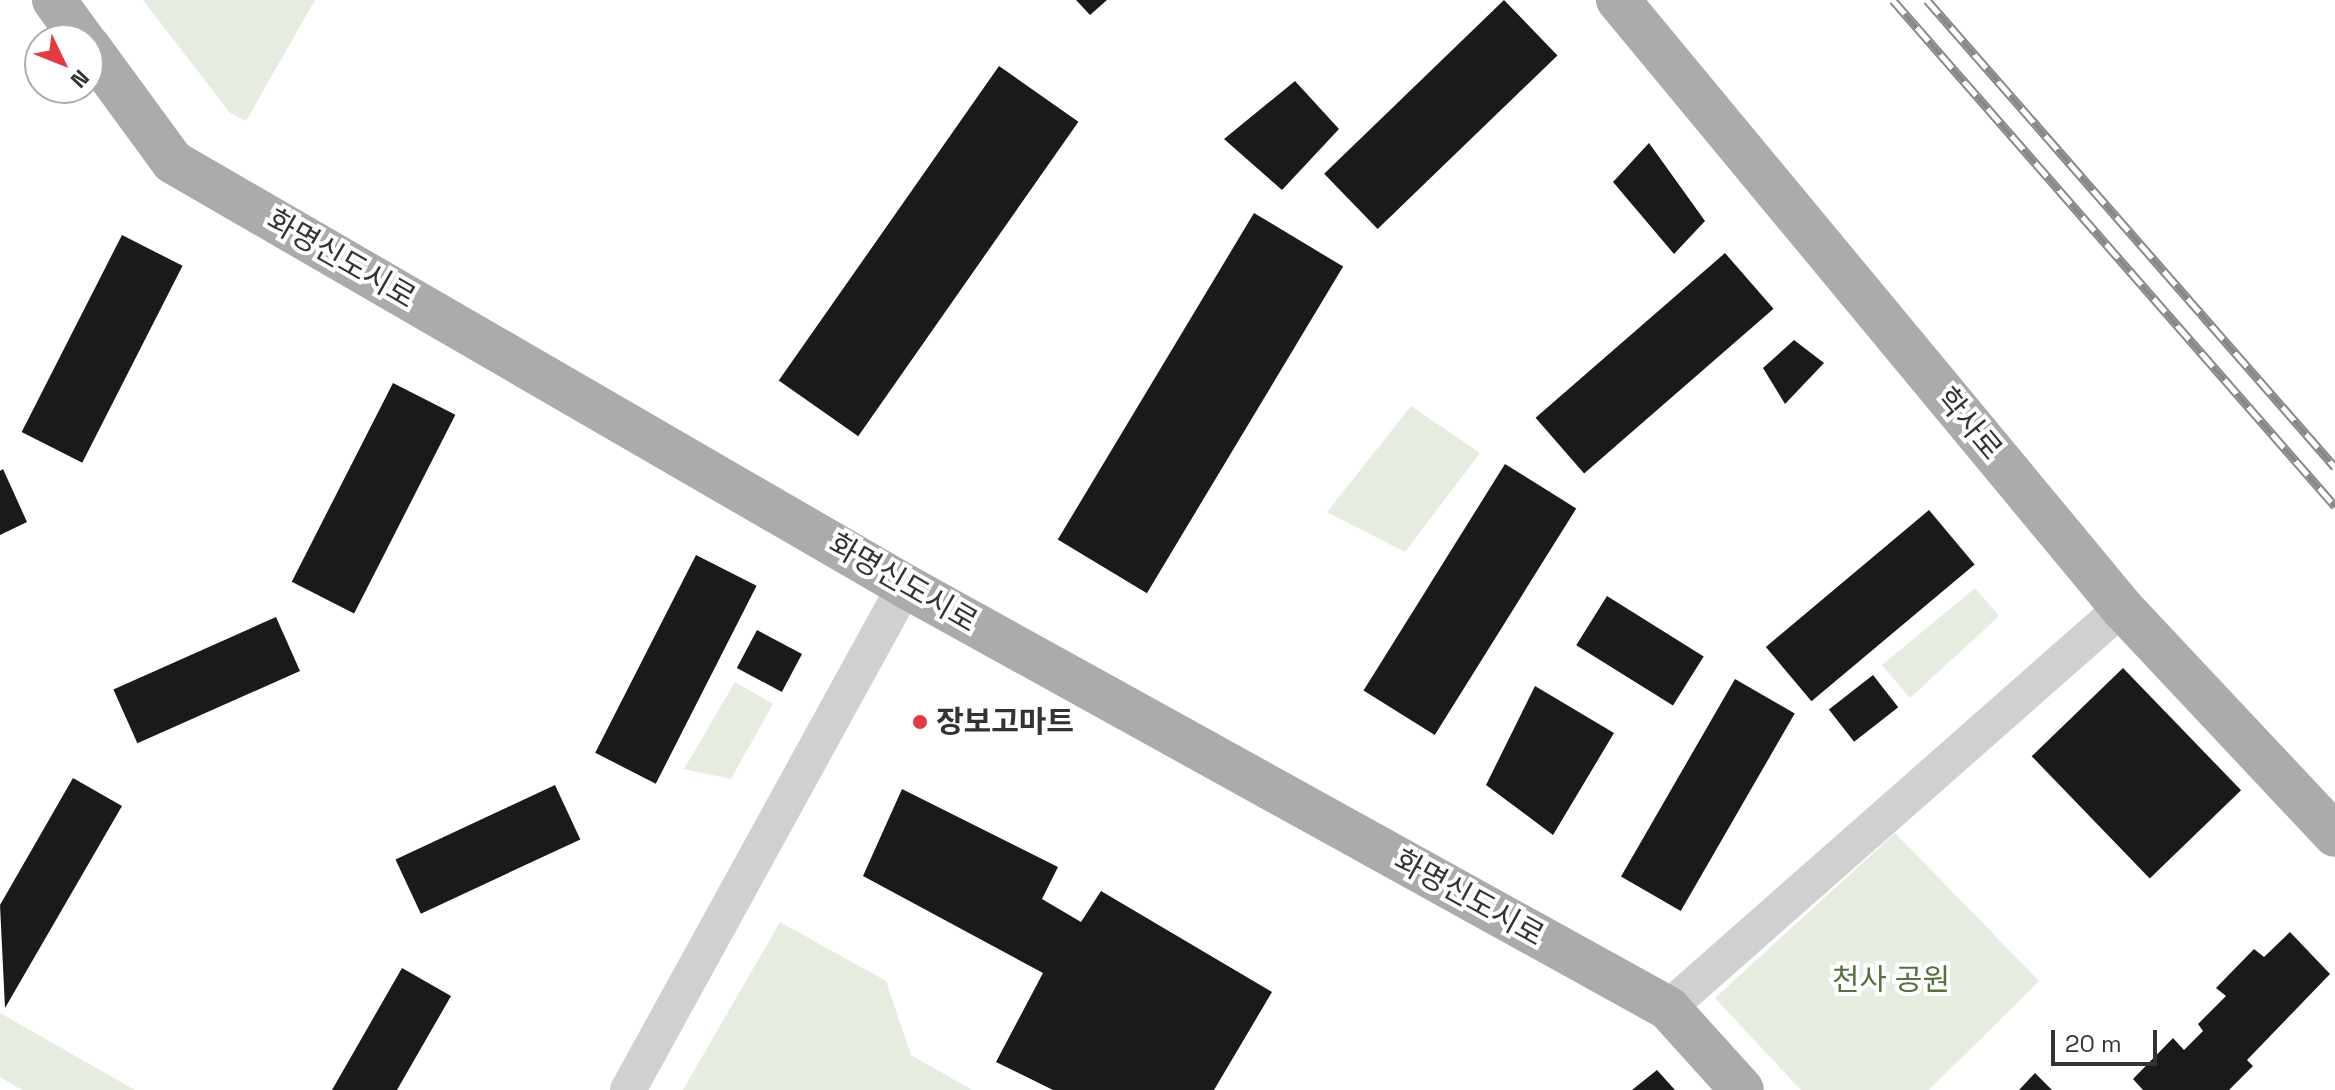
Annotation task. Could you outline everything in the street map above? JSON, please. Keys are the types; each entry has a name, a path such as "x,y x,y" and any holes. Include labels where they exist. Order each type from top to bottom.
{"main road":[{"path":"54,0 71,24"},
{"name":"학사로","path":"1618,0 2122,608 2335,835"},
{"name":"화명신도시로","path":"104,68 173,162 905,586 1668,1008 1742,1090"}],"street":[{"path":"628,1090 905,586"},
{"path":"1668,1008 2122,608"}],"green space":[{"path":"143,0 315,0 246,121 230,113"},
{"path":"1411,406 1480,453 1405,552 1327,512"},
{"path":"1975,588 1999,616 1910,698 1882,665"},
{"path":"735,682 773,704 731,779 684,769"},
{"name":"천사 공원","path":"1895,833 2039,981 1929,1090 1801,1090 1715,998"},
{"path":"780,922 886,981 911,1055 972,1090 683,1090"},
{"path":"0,1013 135,1090 22,1090 0,1077"}],"building":[{"path":"1076,0 1107,0 1090,15"},
{"path":"1504,0 1557,55 1378,229 1324,174"},
{"path":"999,66 1078,122 858,436 779,381"},
{"path":"1295,81 1339,129 1282,190 1224,139"},
{"path":"1649,143 1705,221 1674,254 1613,182"},
{"path":"1254,213 1343,267 1147,593 1058,540"},
{"path":"122,235 183,266 82,463 22,432"},
{"path":"1725,253 1774,309 1584,474 1536,418"},
{"path":"1794,340 1824,363 1785,404 1763,368"},
{"path":"393,383 455,415 354,613 292,582"},
{"path":"1505,464 1576,509 1435,735 1364,690"},
{"path":"3,469 27,522 0,535 0,471"},
{"path":"1929,510 1975,564 1811,701 1766,647"},
{"path":"696,555 757,586 656,784 595,753"},
{"path":"1607,596 1704,656 1673,706 1576,645"},
{"path":"276,617 300,671 137,743 113,689"},
{"path":"757,630 802,654 782,692 737,668"},
{"path":"2123,668 2241,790 2150,879 2032,756"},
{"path":"1873,675 1898,707 1854,742 1829,709"},
{"path":"1735,679 1795,713 1681,911 1621,876"},
{"path":"1535,686 1614,733 1553,835 1486,785"},
{"path":"73,778 122,806 5,1008 0,905"},
{"path":"555,785 580,839 421,914 395,859"},
{"path":"902,789 1058,867 1042,899 1081,922 1101,891 1272,992 1214,1090 1053,1090 996,1062 1043,973 863,876"},
{"path":"2290,932 2330,974 2247,1060 2253,1066 2229,1090 2143,1090 2133,1079 2173,1038 2184,1050 2203,1031 2198,1024 2226,996 2216,988 2254,949 2264,957"},
{"path":"402,968 451,996 397,1090 332,1090"},
{"path":"1657,1070 1675,1090 1632,1090"},
{"path":"2035,1073 2052,1090 2019,1090"}],"railway":[{"path":"1893,0 2335,506"},
{"path":"1927,0 2335,467"}],"place":[{"name":"장보고마트","path":"920,722"}]}
